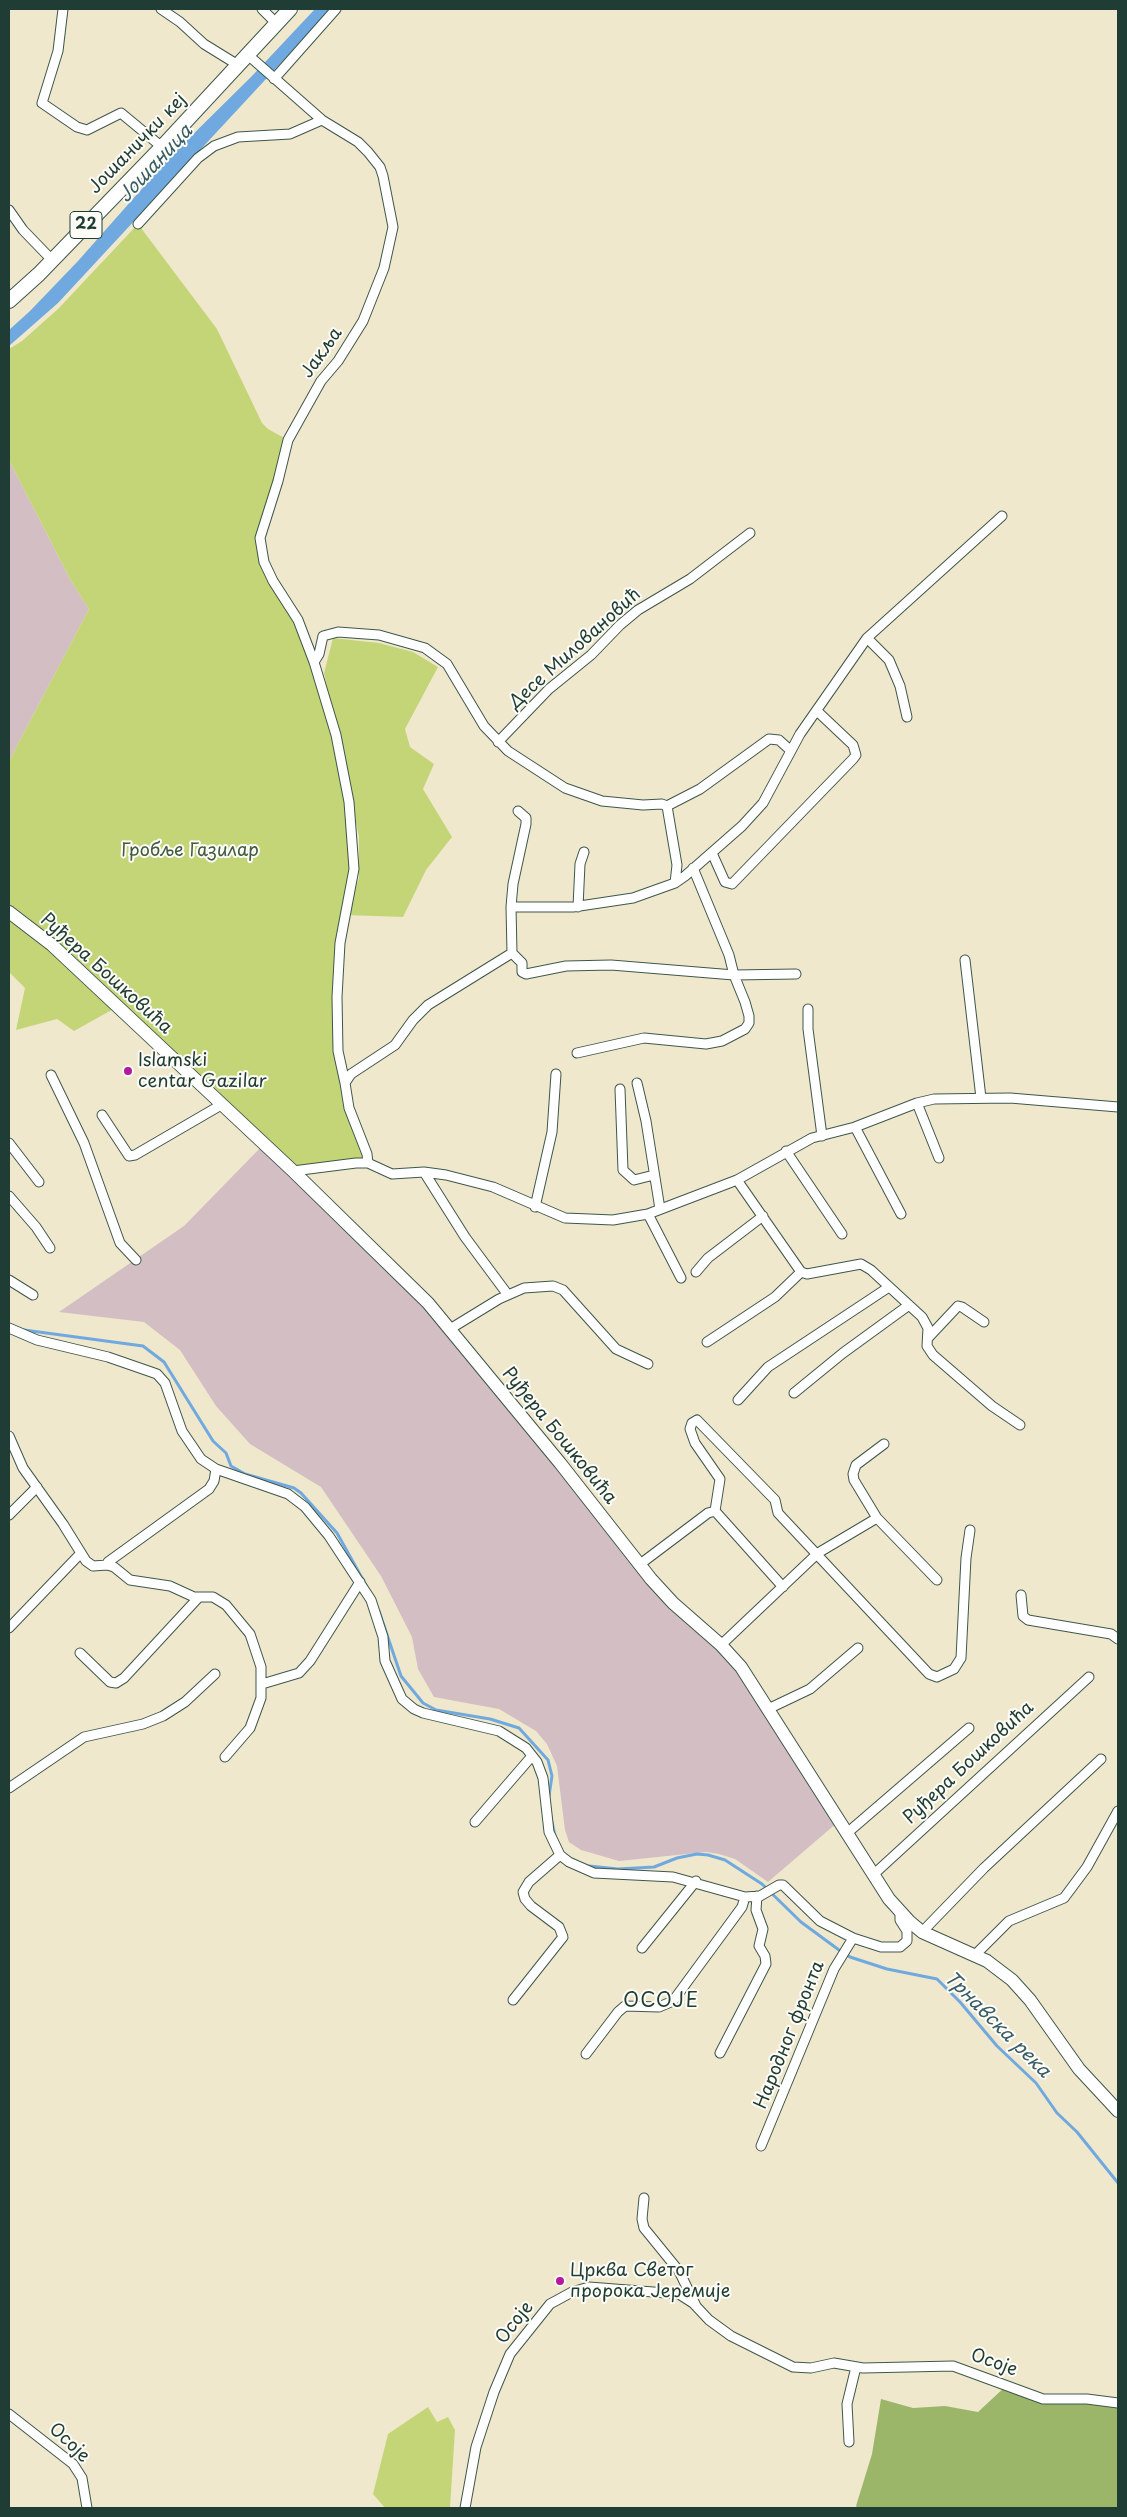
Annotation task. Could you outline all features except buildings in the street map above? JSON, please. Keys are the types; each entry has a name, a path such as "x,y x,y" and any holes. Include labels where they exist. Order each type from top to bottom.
{"main road":[{"name":"Јошанички кеј","path":"9,301 52,260 247,61 290,9"},
{"name":"Руђера Бошковића","path":"9,912 52,945 220,1105 293,1171 408,1282 450,1329 569,1475 639,1565 673,1603 721,1645 741,1667 846,1834 900,1911 922,1932 994,1965 1024,1992 1068,2055 1118,2111"}],"street":[{"path":"63,9 58,50 42,103 77,127 87,130 121,113 162,147"},
{"name":"Јакља","path":"161,9 180,22 204,44 247,61 273,78 322,120 358,142 380,167 387,191 393,227 384,268 363,322 342,355 321,381 288,440 278,482 261,531 260,545 264,562 273,582 298,620 314,662"},
{"path":"262,9 277,24"},
{"path":"273,78 336,9"},
{"path":"138,224 198,158 214,146 230,138 290,134 322,120"},
{"path":"10,214 52,260"},
{"path":"511,908 578,906 633,898 675,883 742,826 763,803 790,750 867,638 1002,516"},
{"name":"Десе Миловановић","path":"498,742 549,689 591,655 620,625 638,610 690,579 750,533"},
{"path":"368,1163 367,1154 349,1108 337,1029 337,973 343,925 352,884 354,844 340,752 314,662 320,654 323,636 338,632 379,635 425,648 439,656 456,675 484,726 498,742 565,788 602,801 643,805 662,804 667,806 700,789 769,739 779,740 790,750"},
{"path":"867,638 889,660 900,686 907,717"},
{"path":"712,853 724,882 732,884 856,755 853,745 817,712"},
{"path":"667,806 677,865 675,883"},
{"path":"512,953 511,908 514,877 526,824 526,818 518,811"},
{"path":"578,906 580,864 584,852"},
{"path":"577,1053 644,1038 706,1044 722,1042 745,1030 749,1016 734,975 729,954 693,868"},
{"path":"345,1083 352,1074 395,1045 418,1014 428,1005 512,953"},
{"path":"512,953 522,963 522,972 526,974 566,966 611,965 734,975 796,974"},
{"path":"965,960 982,1098"},
{"path":"808,1009 808,1029 822,1136"},
{"path":"535,1207 552,1132 556,1074"},
{"path":"51,1075 84,1143 120,1243 136,1260"},
{"path":"637,1083 646,1121 660,1209"},
{"path":"620,1089 623,1170 634,1180 654,1175"},
{"path":"293,1171 368,1163 392,1174 424,1172 482,1183 535,1207 565,1218 589,1221 613,1220 648,1214 737,1180 786,1151 822,1136 917,1103 934,1099 1010,1098 1118,1107"},
{"path":"917,1103 939,1158"},
{"path":"102,1115 129,1156 135,1155 220,1105"},
{"path":"855,1126 902,1214"},
{"path":"9,1143 38,1182"},
{"path":"786,1151 842,1234"},
{"path":"424,1172 465,1237 508,1295"},
{"path":"737,1180 801,1272 807,1274 861,1264 871,1270 922,1318 928,1328 927,1346 933,1355 992,1406 1020,1425"},
{"path":"9,1196 36,1227 50,1248"},
{"path":"648,1214 681,1278"},
{"path":"696,1272 708,1258 763,1216"},
{"path":"707,1342 775,1297 801,1272"},
{"path":"9,1280 33,1294"},
{"path":"450,1329 508,1295 533,1286 559,1288 616,1349 648,1364"},
{"path":"738,1400 768,1367 889,1286"},
{"path":"794,1393 843,1352 909,1305"},
{"path":"928,1338 958,1306 984,1322"},
{"path":"9,1328 42,1342 116,1359 157,1374 165,1383 182,1431 201,1459 216,1469 277,1489 295,1499 329,1536 371,1600 378,1617 389,1673 395,1687 408,1705 422,1713 499,1731 518,1742 537,1762 545,1786 549,1832 560,1855 578,1867 594,1873 662,1875 696,1881 745,1897 760,1896 779,1885 788,1887 820,1921 852,1938"},
{"path":"715,1511 720,1480 695,1443 690,1429 692,1423 698,1420 775,1500 778,1513 928,1674 937,1677 954,1668 961,1658 966,1558 970,1530"},
{"path":"9,1436 16,1457 89,1564 97,1567 111,1566 130,1580 170,1586 199,1597 213,1597 226,1604 250,1634 260,1661 262,1684 259,1706 250,1728 225,1757"},
{"path":"884,1444 856,1465 853,1474 877,1518 937,1580"},
{"path":"107,1565 108,1562 209,1489 214,1481 216,1469"},
{"path":"9,1514 37,1487"},
{"path":"639,1565 708,1513 715,1511"},
{"path":"715,1511 783,1587"},
{"path":"721,1645 818,1554 877,1518"},
{"path":"9,1628 81,1552"},
{"path":"262,1684 299,1673 310,1661 360,1582"},
{"path":"1021,1595 1024,1616 1028,1620 1111,1634 1118,1639"},
{"path":"80,1653 110,1682 116,1683 124,1678 199,1597"},
{"path":"768,1709 810,1689 858,1648"},
{"path":"9,1788 84,1737 143,1724 163,1716 190,1698 215,1674"},
{"name":"Руђера Бошковића","path":"873,1875 1089,1677"},
{"name":"Руђера Бошковића","path":"846,1834 969,1728"},
{"path":"475,1822 532,1756"},
{"path":"922,1932 984,1868 1101,1759"},
{"path":"975,1955 1009,1921 1064,1898 1087,1867 1118,1811"},
{"path":"514,2000 562,1937 559,1927 534,1910 524,1899 523,1892 528,1882 560,1855"},
{"path":"642,1948 696,1881"},
{"path":"720,2053 766,1964 765,1956 759,1946 763,1929 756,1910 760,1896"},
{"path":"586,2054 618,2012 625,2006 659,2007 673,2001 742,1907 745,1897"},
{"name":"Руђера Бошковића","path":"852,1938 888,1948 904,1945 908,1938 907,1931 900,1920 900,1911"},
{"name":"Народног фронта","path":"761,2146 839,1958 852,1938"},
{"path":"644,2198 642,2218 644,2228 679,2271 691,2292 696,2306"},
{"name":"Осоје","path":"464,2508 476,2447 494,2392 510,2354 550,2304 572,2292 590,2287 679,2294 731,2336 793,2367 811,2368 834,2363 856,2367 953,2366 1043,2399 1087,2399 1118,2403"},
{"path":"849,2442 847,2404 856,2367"},
{"name":"Осоје","path":"9,2414 72,2464 82,2478 87,2508"}],"shaded area":[{"path":"9,460 71,581 89,609 9,761"},
{"path":"263,1145 389,1264 610,1527 721,1645 838,1822 768,1882 735,1859 719,1854 706,1852 619,1861 581,1850 569,1842 565,1830 557,1766 547,1744 536,1731 499,1709 434,1697 418,1669 412,1637 381,1576 321,1487 250,1444 216,1406 180,1350 144,1322 59,1312 184,1226"}],"green space":[{"name":"Гробље Газилар","path":"138,224 217,329 262,423 268,429 288,440 260,545 324,694 354,844 347,911 359,878 359,837 324,673 333,638 379,643 413,652 438,667 405,729 410,747 434,764 423,789 452,837 426,870 403,917 345,915 340,943 340,1064 368,1163 293,1171 117,1007 74,1031 57,1019 16,1030 25,988 9,972 9,761 89,609 71,581 9,460 9,349 22,341 58,309"},
{"path":"1006,2386 1043,2399 1118,2403 1118,2508 858,2508 856,2506 872,2454 881,2399 913,2408 945,2406 978,2412"},
{"path":"428,2407 437,2422 448,2417 455,2430 450,2508 385,2508 373,2494 388,2434"}],"water":[{"path":"315,9 331,9 58,303 9,346 9,330 78,261 170,157 252,76"}],"waterway":[{"name":"Трнавска река","path":"24,1330 143,1346 164,1362 213,1441 226,1453 231,1466 245,1474 294,1488 301,1493 337,1533 367,1587"},
{"name":"Трнавска река","path":"379,1611 401,1676 423,1703 436,1710 490,1719 519,1728 548,1760 552,1776 549,1796"},
{"name":"Трнавска река","path":"551,1817 555,1836"},
{"name":"Трнавска река","path":"589,1866 618,1869 654,1867 677,1858 697,1854 725,1860 762,1884 801,1922 850,1957 887,1969 937,1979 960,2002 997,2046 1036,2083 1057,2113 1077,2132 1118,2183"}],"place":[{"name":"Islamski centar Gazilar","path":"128,1071"},
{"name":"Црква Светог пророка Јеремије","path":"560,2281"}],"district":[{"name":"ОСОЈЕ","path":"661,2001"}],"water label":[{"name":"Јошаница","path":"156,164"}]}
